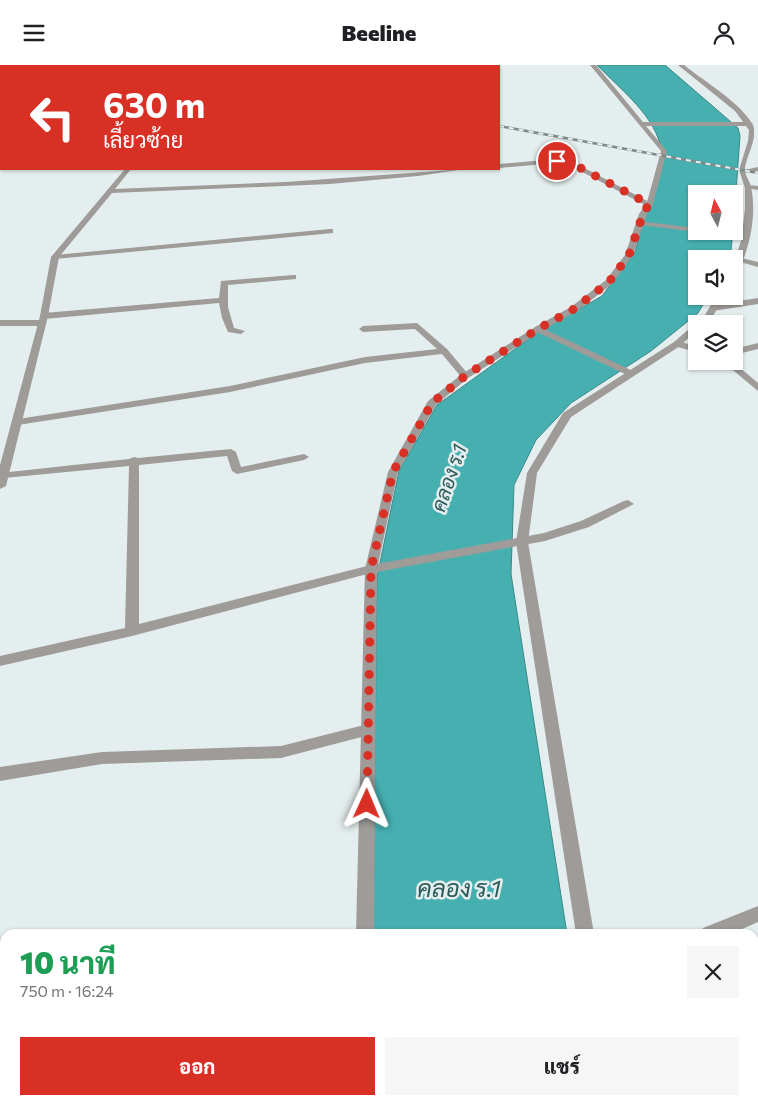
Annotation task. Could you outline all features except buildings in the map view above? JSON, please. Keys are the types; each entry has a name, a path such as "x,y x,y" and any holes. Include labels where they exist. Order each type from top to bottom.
{"street":[{"path":"365,929 371,569 393,472 432,403 465,376 538,329 574,309 609,282 629,255 645,223 664,151 593,65"},
{"path":"681,65 730,105 755,131 742,171 748,187 747,236 743,250"},
{"path":"644,125 750,124"},
{"path":"500,166 557,161 571,163 649,204"},
{"path":"742,171 758,169"},
{"path":"0,486 4,475 6,450 18,422 43,319 55,257 127,170"},
{"path":"109,191 278,186 388,179 455,170"},
{"path":"748,187 758,188"},
{"path":"645,223 688,228"},
{"path":"55,257 330,231"},
{"path":"743,236 747,236"},
{"path":"743,260 758,265"},
{"path":"241,331 231,330 225,316 222,300 224,283 293,277"},
{"path":"0,323 222,300"},
{"path":"713,308 758,301"},
{"path":"710,315 715,305"},
{"path":"363,329 417,326 444,351 465,376"},
{"path":"538,329 630,373"},
{"path":"584,929 522,543 532,473 567,415 677,344 688,334"},
{"path":"677,344 688,347"},
{"path":"743,350 758,346"},
{"path":"18,422 230,389 365,360 444,351"},
{"path":"736,370 754,385"},
{"path":"739,387 754,385"},
{"path":"4,475 134,460 231,452 237,471 304,457"},
{"path":"132,631 134,460"},
{"path":"0,661 132,631 371,569 522,543 585,524 628,504"},
{"path":"0,774 102,758 282,752 368,730"},
{"path":"722,929 758,914"}],"water":[{"name":"คลอง ร.1","path":"597,65 665,65 738,128 740,136 736,185 688,185 688,240 732,240 731,250 688,250 688,305 703,305 698,313 688,315 688,321 651,351 571,403 536,440 514,485 511,574 566,929 373,929 377,577 399,471 437,405 537,333 602,296 635,252 662,152 659,139 653,127 637,105"}],"railway":[{"path":"500,126 758,173"}],"route":[{"path":"367,804 371,569 393,472 432,403 465,376 538,329 574,309 609,282 629,255 643,214 649,204 571,163 557,161"}]}
